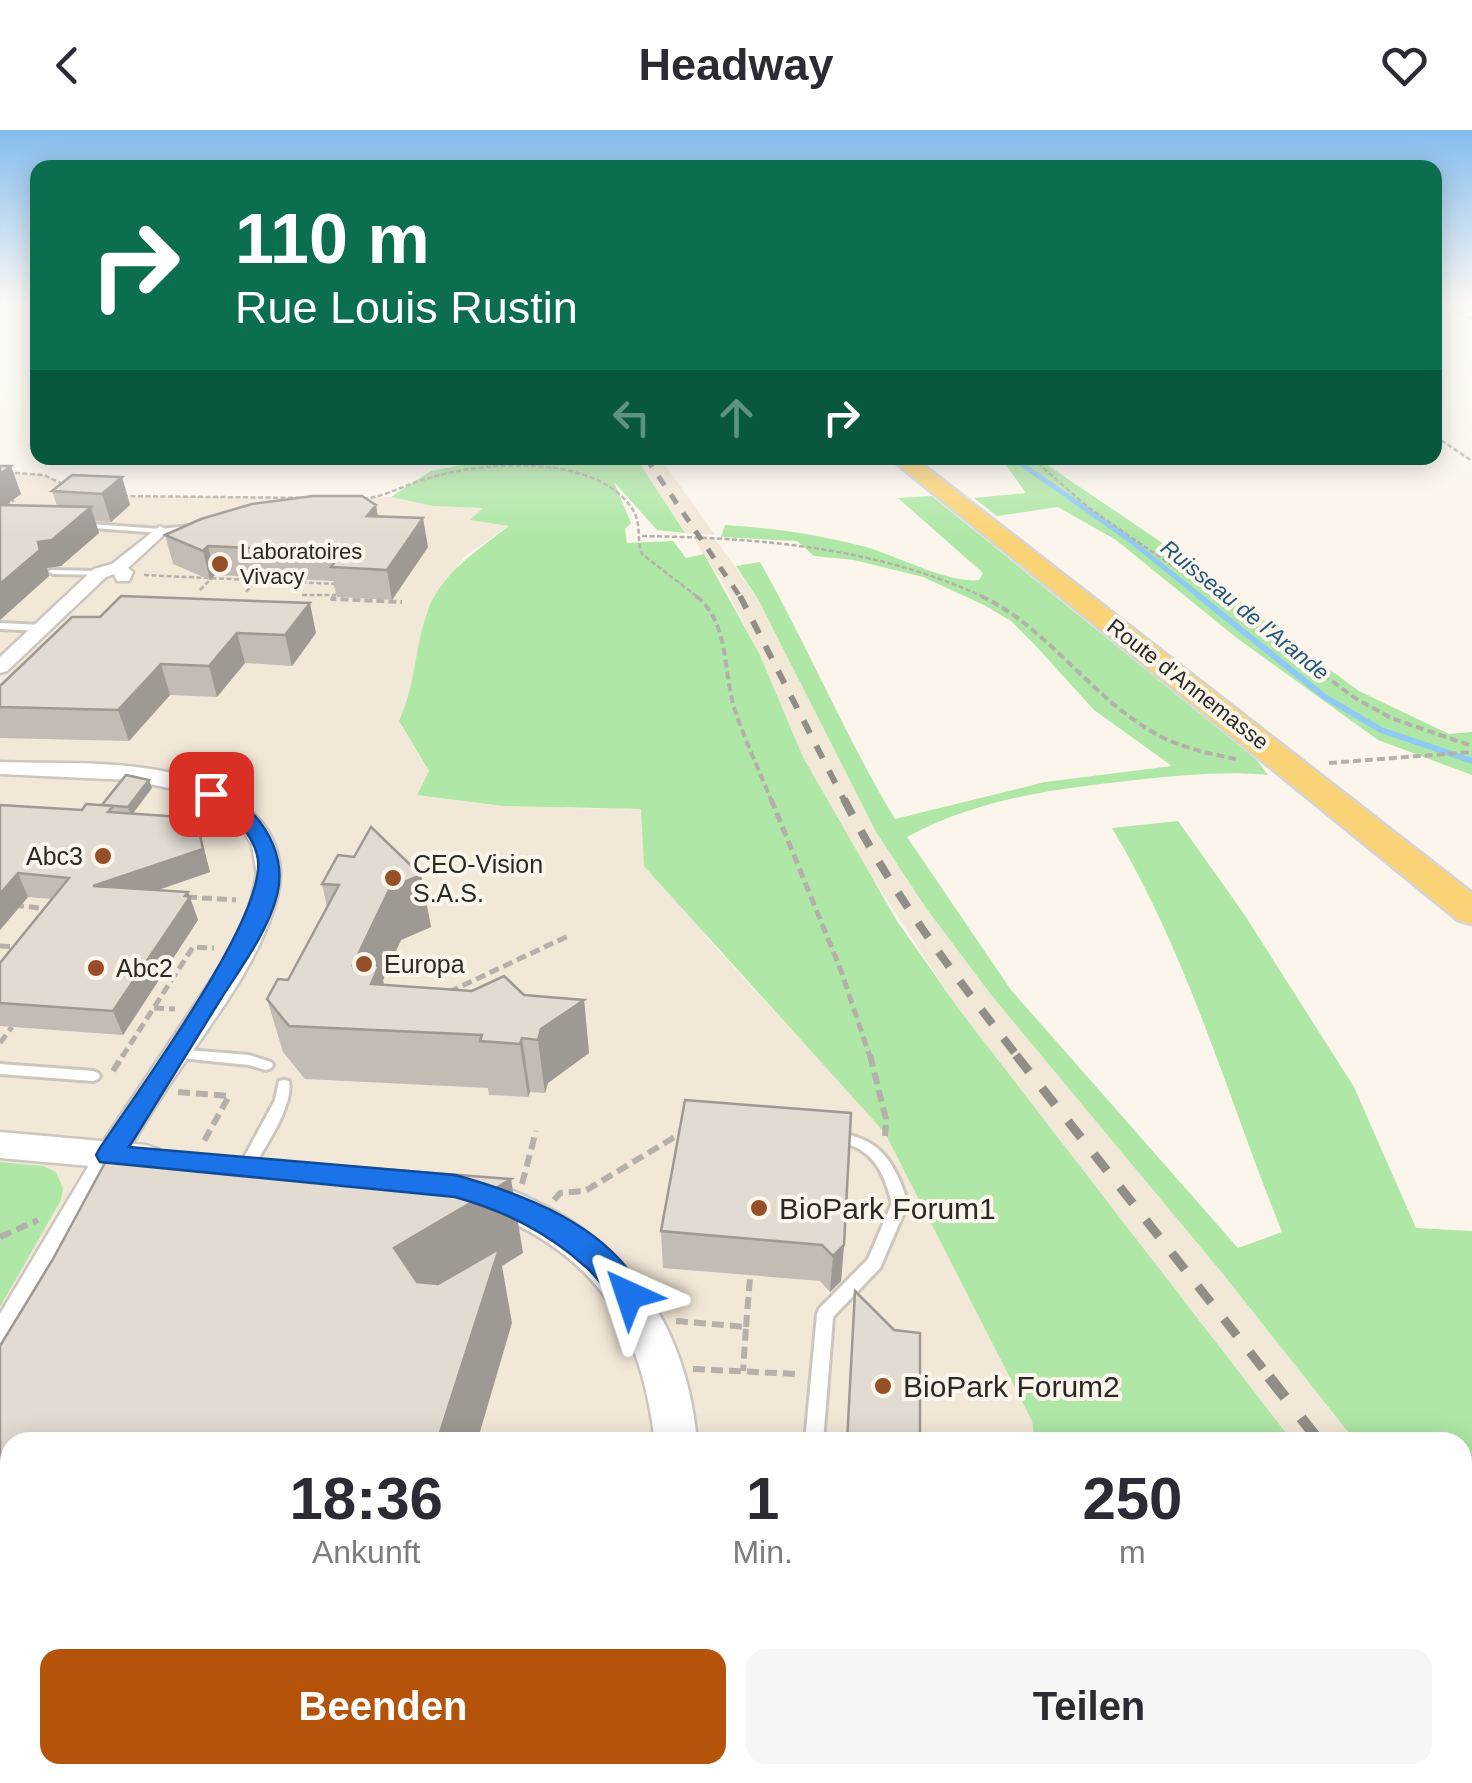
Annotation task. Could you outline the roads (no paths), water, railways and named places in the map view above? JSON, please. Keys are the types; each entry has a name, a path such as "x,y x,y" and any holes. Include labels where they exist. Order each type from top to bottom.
{"main road":[{"name":"Route d'Annemasse","path":"910,465 1472,912"}],"street":[{"path":"0,668 37,633 116,573 160,531"},
{"path":"37,633 60,639"},
{"path":"0,768 123,774 190,786 239,811 255,829 266,850 269,876 264,902 241,949 110,1155 0,1344"},
{"path":"0,1145 223,1161"},
{"path":"440,1184 528,1211 574,1239 607,1268 644,1318 665,1368 675,1432"}],"lane":[{"path":"67,525 160,531 200,525"},
{"path":"53,572 116,573"},
{"path":"0,626 37,633"},
{"path":"175,1054 250,1060 266,1065"},
{"path":"0,1069 93,1076"},
{"path":"223,1161 282,1100 284,1085"},
{"path":"815,1432 826,1314 874,1262 900,1203 880,1158 858,1138 821,1136"}],"waterway":[{"name":"Ruisseau de l'Arande","path":"1023,465 1130,540 1202,598"},
{"name":"Ruisseau de l'Arande","path":"1199,596 1325,697 1381,730 1472,761"}],"railway":[{"path":"651,465 741,598"},
{"path":"740,596 845,802"},
{"path":"844,799 903,900 1018,1057"},
{"path":"1016,1055 1271,1379"},
{"path":"1269,1377 1312,1432"}],"place":[{"name":"Laboratoires Vivacy","path":"220,564"},
{"name":"Abc3","path":"103,856"},
{"name":"CEO-Vision S.A.S.","path":"393,878"},
{"name":"Europa","path":"364,964"},
{"name":"Abc2","path":"96,968"},
{"name":"BioPark Forum1","path":"759,1208"},
{"name":"BioPark Forum2","path":"883,1386"}]}
